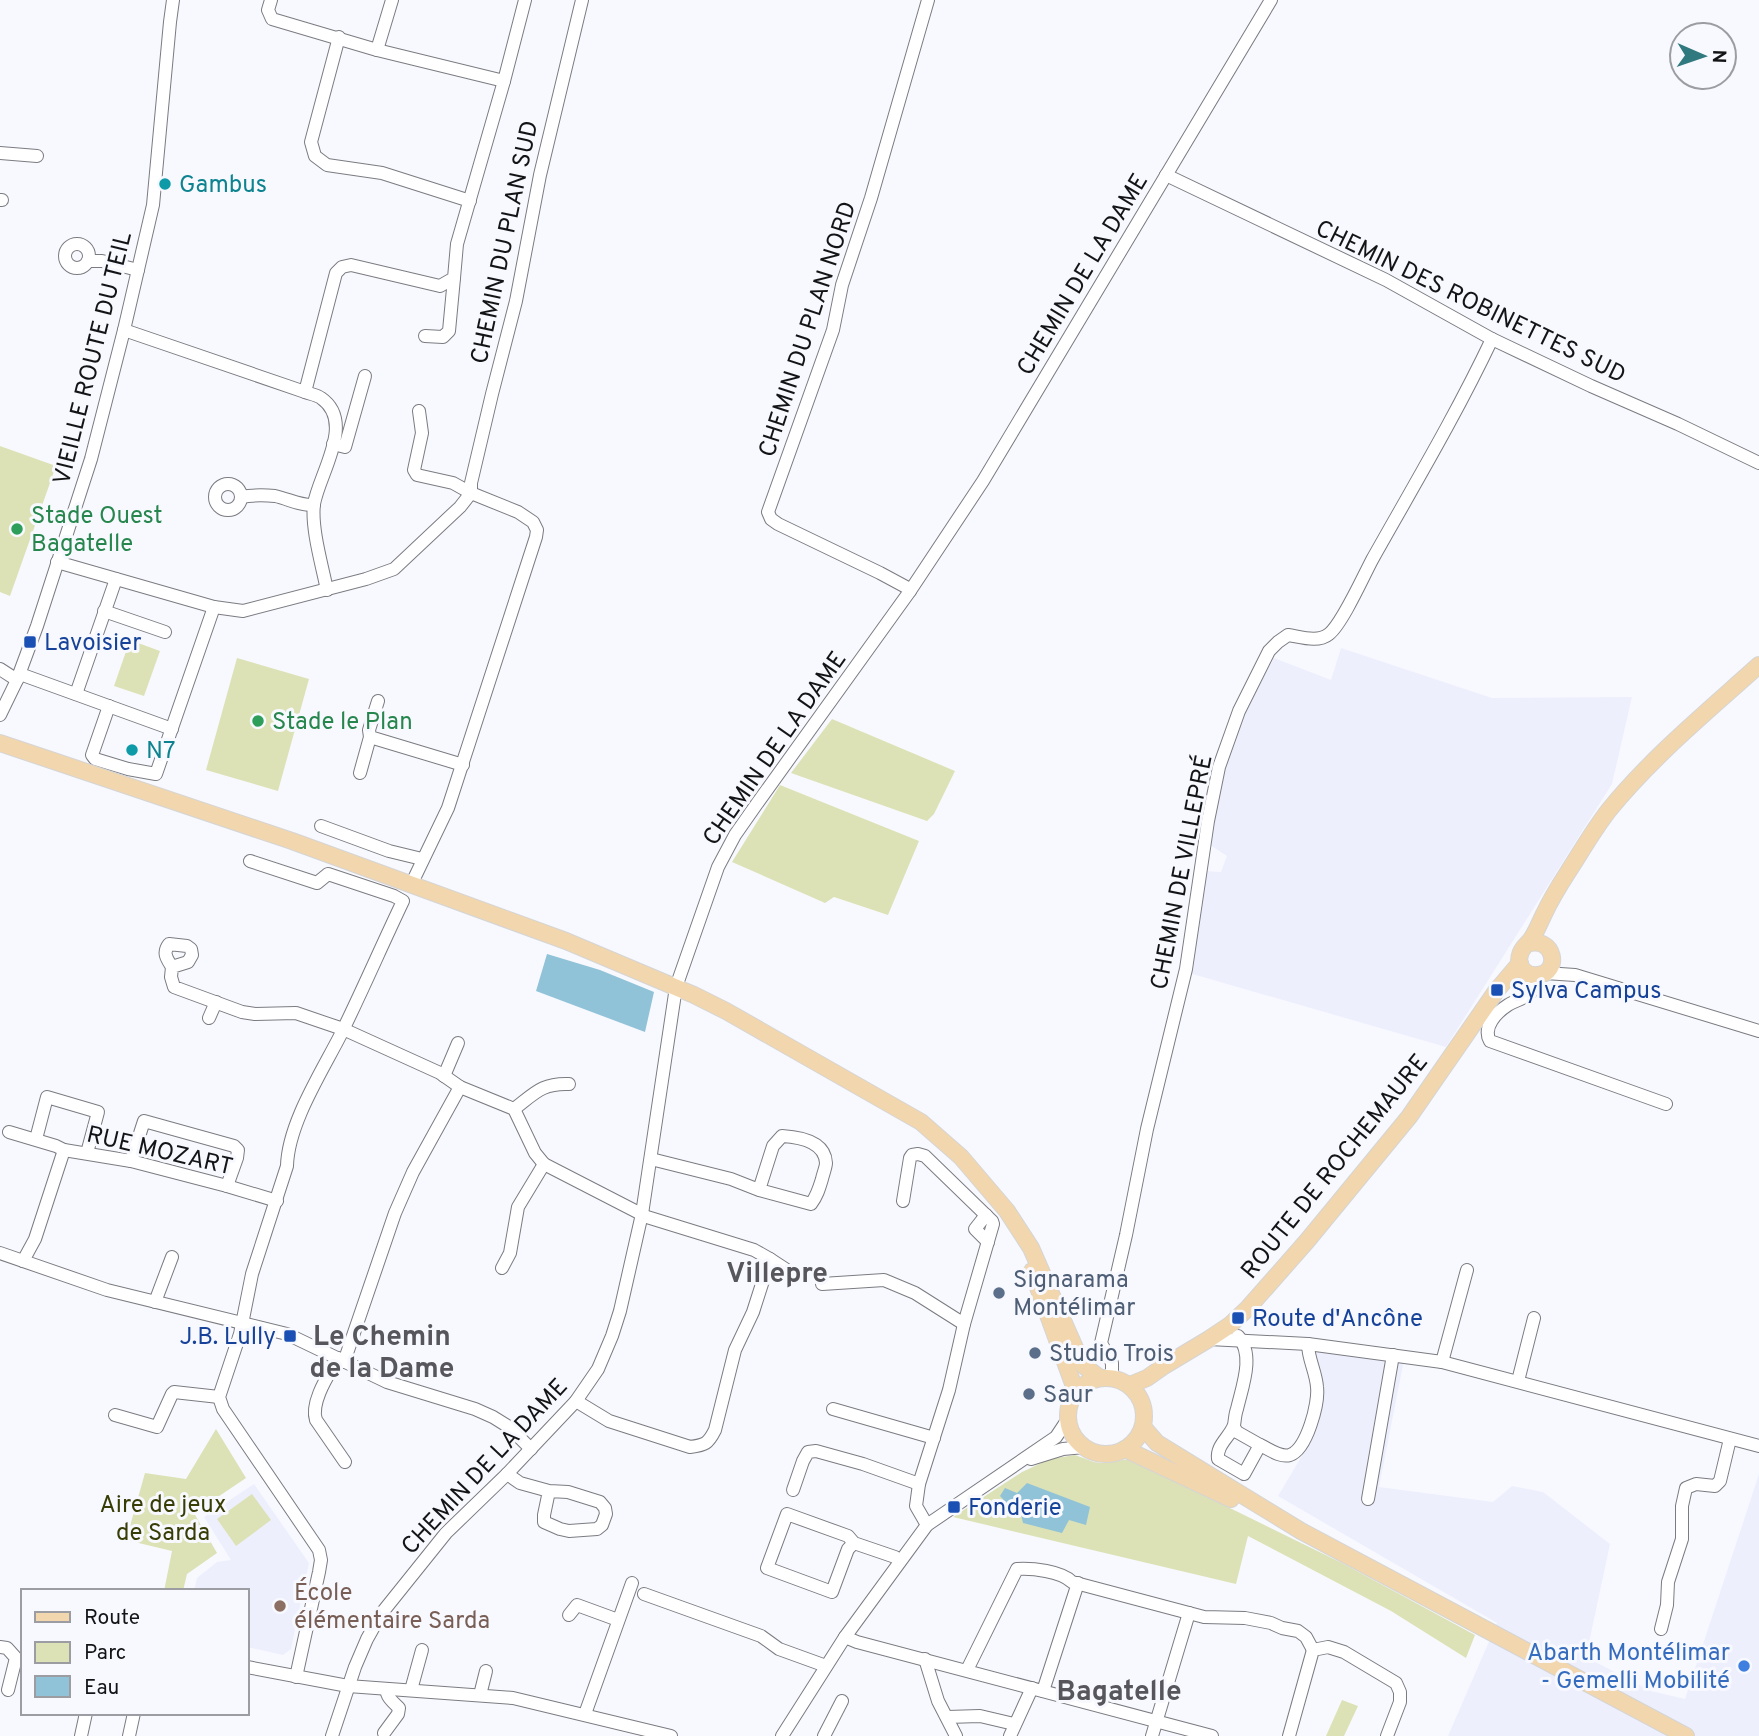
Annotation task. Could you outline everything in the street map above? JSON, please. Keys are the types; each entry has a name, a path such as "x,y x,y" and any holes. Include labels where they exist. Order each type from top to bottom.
{"main road":[{"path":"1562,881 1538,965 1521,951 1562,881 1607,812 1657,758 1759,665"},
{"path":"0,743 278,837 566,941 726,1011 921,1122 961,1157 1007,1211 1031,1248 1084,1366 1106,1378"},
{"name":"ROUTE DE ROCHEMAURE","path":"1130,1385 1147,1378 1209,1339 1230,1325 1248,1308 1409,1117 1483,1010 1538,965"},
{"path":"1007,1211 1076,1392"},
{"name":"ROUTE DE ROCHEMAURE","path":"1141,1399 1167,1369 1187,1358 1209,1339"},
{"path":"1106,1378 1122,1380 1130,1385 1141,1399 1144,1408 1143,1427 1139,1436 1125,1449 1115,1453 1093,1452 1084,1447 1076,1439 1068,1419 1071,1401 1076,1392 1091,1380 1106,1378"},
{"path":"1143,1427 1157,1443 1301,1531"},
{"path":"1125,1449 1301,1531 1686,1736"}],"street":[{"name":"VIEILLE ROUTE DU TEIL","path":"0,715 18,677 44,606 91,459 124,330 153,205 173,0"},
{"path":"271,0 268,10 272,19 377,50 504,81"},
{"path":"377,50 392,0"},
{"path":"425,336 443,337 449,331 457,244 525,0"},
{"name":"CHEMIN DU PLAN SUD","path":"57,562 214,607 243,611 327,590 394,569 460,507 471,493 471,483 522,274 546,147 582,0"},
{"name":"CHEMIN DU PLAN NORD","path":"910,591 880,573 778,524 771,519 768,512 833,330 842,285 871,198 928,0"},
{"name":"CHEMIN DE LA DAME","path":"332,1736 367,1639 387,1606 446,1533 576,1401 598,1369 620,1311 642,1214 676,987 711,885 735,835 910,591 983,481 1270,0"},
{"path":"339,37 311,142 315,156 327,165 382,173 470,201"},
{"path":"0,153 37,156"},
{"name":"CHEMIN DES ROBINETTES SUD","path":"1166,175 1386,280 1492,339 1759,463"},
{"path":"88,261 102,261 138,270"},
{"path":"305,392 336,273 342,267 351,265 440,286 454,278"},
{"path":"124,330 320,397 329,407 335,419 336,436 314,505 316,540 327,590"},
{"name":"CHEMIN DE VILLEPRÉ","path":"1106,1378 1112,1363 1101,1343 1147,1129 1186,969 1208,821 1219,767 1239,711 1269,652 1278,642 1288,635 1319,640 1330,634 1336,626 1421,476 1492,339"},
{"path":"333,444 345,447 365,376"},
{"path":"411,885 448,808 537,530 533,522 518,512 453,483 417,475 414,470 422,433 419,411"},
{"path":"241,497 276,496 314,505"},
{"path":"76,694 116,579"},
{"path":"109,706 92,755 95,759 128,769 156,774 214,607"},
{"path":"104,611 165,632"},
{"path":"0,669 172,729"},
{"path":"360,774 378,701"},
{"path":"370,737 463,765"},
{"path":"321,826 389,851 422,859"},
{"path":"250,861 317,883 328,874 403,901 344,1029 298,1118 288,1155 288,1166 252,1274 240,1334 219,1398 223,1409 319,1550 319,1572 296,1677"},
{"path":"1666,1104 1490,1041 1487,1030 1495,1016 1531,992 1537,980 1538,965 1759,1031"},
{"path":"172,967 174,987 242,1012 296,1013 344,1029 444,1076 460,1087 514,1108 535,1153 544,1164 642,1214 754,1250 790,1272"},
{"path":"209,1018 216,1002"},
{"path":"444,1076 458,1043"},
{"path":"514,1108 551,1084 569,1084"},
{"path":"345,1462 316,1420 314,1414 319,1394 341,1360 413,1172 460,1087"},
{"path":"36,1139 47,1097 98,1112 87,1153"},
{"path":"131,1161 144,1121 233,1146 238,1150 237,1158 227,1186"},
{"name":"RUE MOZART","path":"9,1132 64,1150 131,1161 277,1201"},
{"path":"651,1159 731,1179 760,1190 811,1204 818,1195 826,1163 817,1144 782,1136 773,1146 760,1190"},
{"path":"23,1261 35,1238 64,1150"},
{"path":"903,1201 910,1158 918,1154 925,1156 993,1224 964,1324 949,1390 919,1484 916,1506 928,1525"},
{"path":"502,1268 510,1253 518,1207 544,1164"},
{"path":"0,1253 107,1290 287,1335 387,1382 464,1405 493,1417 509,1427 531,1449"},
{"path":"155,1302 172,1257"},
{"path":"576,1401 609,1421 690,1447 710,1441 735,1350 753,1312 769,1259"},
{"path":"1442,1362 1467,1270"},
{"path":"822,1284 884,1280 915,1293 964,1324"},
{"path":"1518,1381 1534,1318"},
{"path":"1230,1325 1243,1341 1246,1354 1245,1378 1234,1427 1217,1454 1218,1459 1244,1474 1260,1445"},
{"path":"1209,1339 1308,1344 1442,1362 1759,1446"},
{"path":"1234,1427 1237,1433 1280,1455 1290,1455 1300,1448 1308,1434 1317,1394 1308,1344"},
{"path":"1368,1499 1393,1355"},
{"path":"115,1415 157,1427 174,1392 219,1398"},
{"path":"833,1409 934,1438"},
{"path":"782,1736 845,1637 928,1525 1056,1437 1068,1419"},
{"path":"1661,1629 1667,1605 1668,1582 1682,1539 1682,1506 1686,1488 1696,1484 1715,1486 1720,1481 1730,1438"},
{"path":"1018,1464 1063,1449 1084,1447"},
{"path":"793,1490 808,1452 816,1451 919,1484"},
{"path":"507,1474 520,1483 549,1491 568,1492 600,1502 605,1507 606,1514 602,1525 597,1529 569,1531 544,1522 549,1491"},
{"path":"854,1543 848,1549 832,1592 767,1568 787,1514 848,1536 854,1543 900,1561"},
{"path":"967,1670 1017,1569 1060,1574 1078,1583 1204,1617 1245,1618 1298,1631 1306,1637 1313,1650 1289,1736"},
{"path":"585,1714 632,1583"},
{"path":"947,1717 980,1716 1012,1730 1037,1689 1078,1583"},
{"path":"644,1594 761,1636 779,1649 826,1666"},
{"path":"569,1615 577,1605 618,1620"},
{"path":"1152,1736 1189,1613"},
{"path":"845,1637 1212,1736"},
{"path":"0,1647 7,1648 16,1658 8,1690"},
{"path":"1313,1650 1328,1647 1344,1653 1396,1683 1400,1702 1387,1736"},
{"path":"411,1690 422,1650"},
{"path":"925,1659 938,1701 956,1736"},
{"path":"248,1667 348,1686 513,1698 671,1736"},
{"path":"480,1695 486,1671"},
{"path":"384,1733 398,1714 399,1708 387,1696 387,1689"},
{"path":"824,1736 842,1701"},
{"path":"81,1736 86,1715"},
{"path":"129,1736 134,1715"}],"shaded area":[{"path":"1341,648 1492,698 1632,697 1612,784 1446,1047 1189,973 1205,871 1221,872 1227,856 1210,845 1224,765 1246,710 1274,658 1331,680"},
{"path":"1313,1351 1404,1360 1379,1487 1493,1502 1512,1486 1543,1492 1610,1544 1586,1657 1651,1691 1685,1699 1759,1474 1759,1736 1448,1736 1497,1623 1278,1496 1306,1449 1321,1393"},
{"path":"254,1484 309,1563 291,1649 283,1655 248,1647 248,1589 194,1589 197,1578 217,1562 231,1560 204,1517"}],"green space":[{"name":"Stade Ouest Bagatelle","path":"0,446 56,466 10,596 0,592"},
{"path":"130,640 160,651 144,696 114,686"},
{"name":"Stade le Plan","path":"237,658 309,679 278,791 206,770"},
{"path":"832,719 955,771 934,814 927,821 791,773"},
{"path":"780,785 919,841 888,915 834,897 825,903 732,862"},
{"name":"Aire de jeux de Sarda","path":"216,1429 246,1478 194,1513 217,1553 187,1574 183,1589 164,1589 172,1551 126,1540 145,1473 186,1479"},
{"path":"1075,1455 1101,1463 1130,1459 1342,1563 1475,1635 1466,1658 1391,1611 1248,1536 1236,1584 953,1517 1022,1472 1050,1459"},
{"path":"252,1494 271,1520 236,1546 217,1519"},
{"path":"1342,1700 1358,1706 1344,1736 1326,1736"}],"water":[{"path":"547,954 600,970 654,992 645,1032 536,991"},
{"path":"1027,1483 1090,1507 1086,1525 1069,1520 1062,1533 1023,1523 1021,1514 1008,1511 1001,1504 1003,1499 1000,1496 1005,1488 1017,1493"}],"place":[{"name":"Gambus","path":"165,184"},
{"name":"Stade Ouest Bagatelle","path":"17,529"},
{"name":"Lavoisier","path":"30,642"},
{"name":"Stade le Plan","path":"258,721"},
{"name":"N7","path":"132,750"},
{"name":"Sylva Campus","path":"1497,990"},
{"name":"Signarama Montélimar","path":"999,1293"},
{"name":"Route d'Ancône","path":"1238,1318"},
{"name":"J.B. Lully","path":"290,1336"},
{"name":"Studio Trois","path":"1035,1353"},
{"name":"Saur","path":"1029,1394"},
{"name":"Fonderie","path":"954,1507"},
{"name":"École élémentaire Sarda","path":"280,1606"},
{"name":"Abarth Montélimar - Gemelli Mobilité","path":"1744,1666"}],"district":[{"name":"Villepre","path":"777,1272"},
{"name":"Le Chemin de la Dame","path":"382,1351"},
{"name":"Bagatelle","path":"1119,1690"}]}
